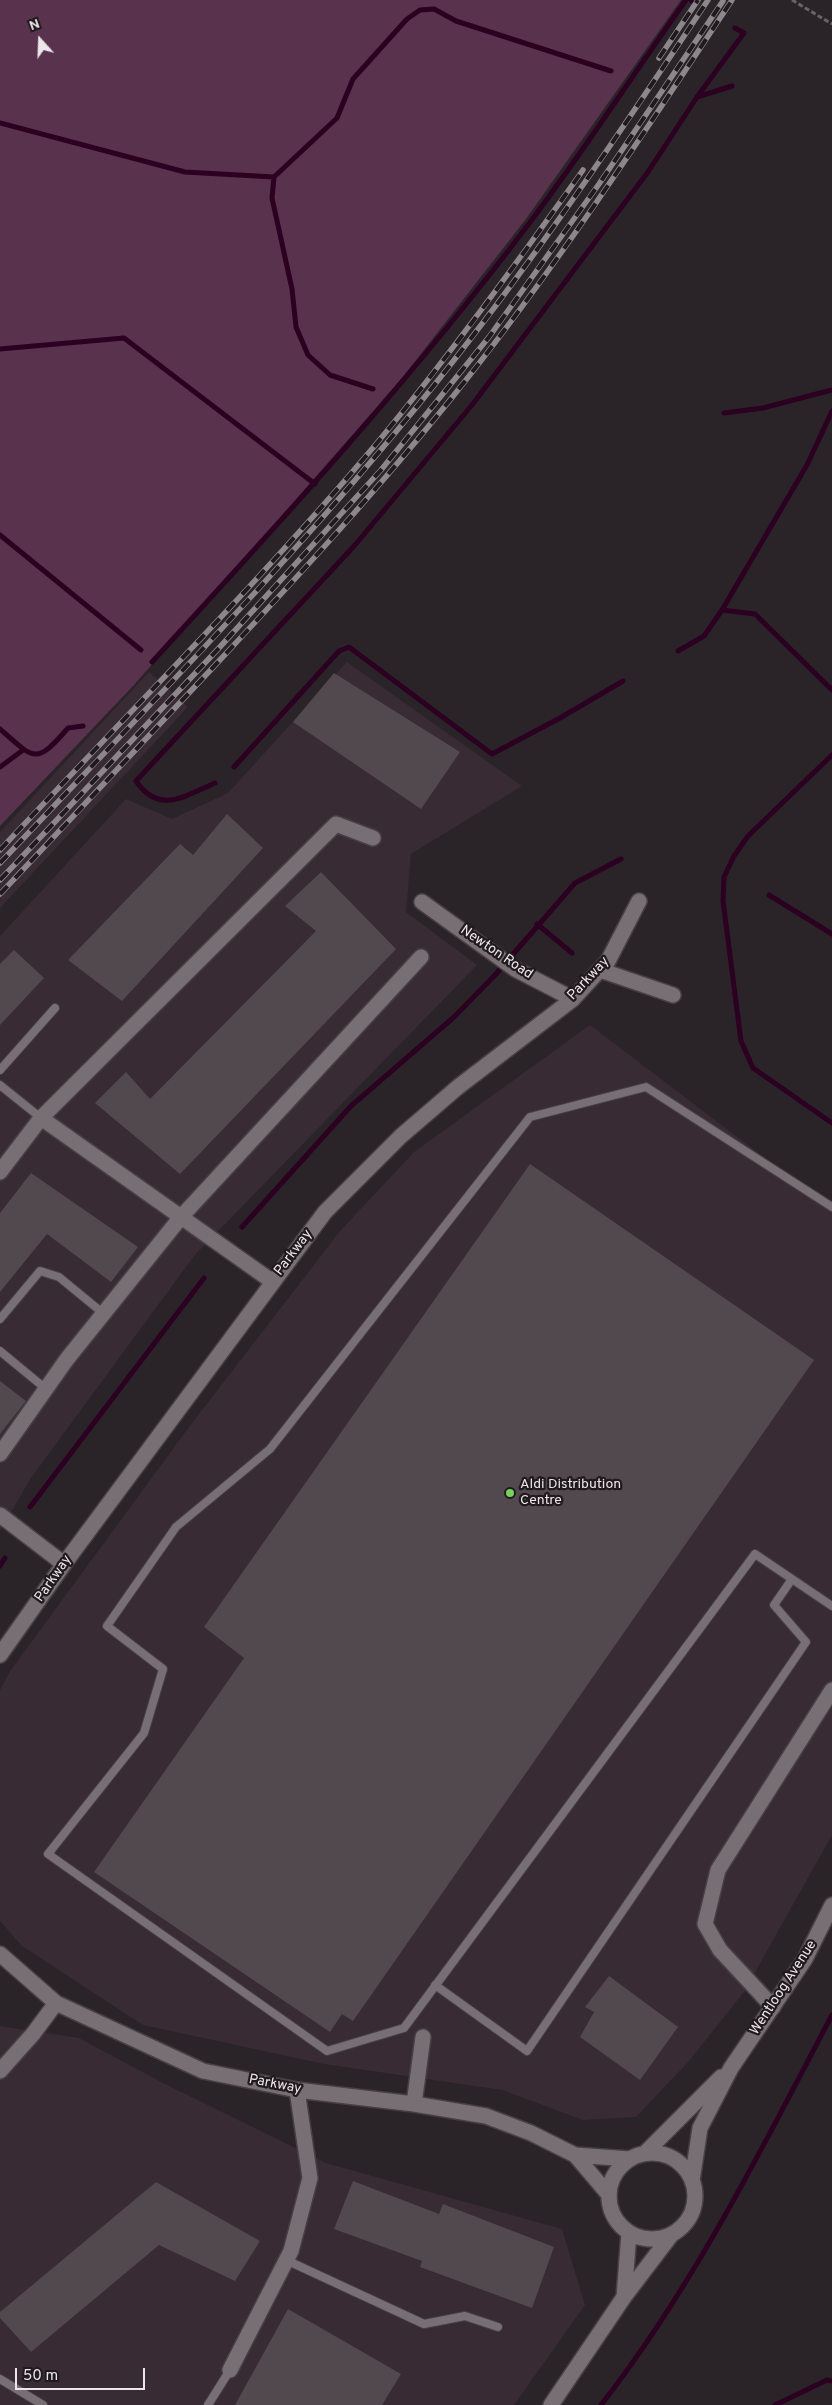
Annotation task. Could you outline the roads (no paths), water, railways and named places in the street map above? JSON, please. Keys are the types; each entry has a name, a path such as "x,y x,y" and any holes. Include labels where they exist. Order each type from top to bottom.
{"street":[{"path":"0,1172 42,1118 336,824 373,838"},
{"name":"Parkway","path":"0,1655 64,1564 325,1212 401,1136 458,1087 572,999 608,962 639,901"},
{"name":"Newton Road","path":"422,902 514,969 572,999"},
{"path":"1,1452 46,1389 181,1217 422,957"},
{"path":"600,970 673,996"},
{"path":"42,1118 273,1282"},
{"path":"0,1515 64,1564"},
{"path":"773,2007 720,1950 705,1924 718,1870 832,1690"},
{"name":"Wentloog Avenue","path":"551,2405 624,2297 672,2234 685,2223 692,2210 695,2195 692,2181 700,2128 731,2068 805,1959 832,1905"},
{"name":"Parkway","path":"0,1954 56,2003 203,2071 297,2090 414,2104 486,2116 531,2133 575,2154 637,2157"},
{"path":"0,2071 33,2034 56,2003"},
{"path":"414,2104 423,2037"},
{"name":"Wentloog Avenue","path":"609,2195 611,2182 619,2168 637,2157 731,2068"},
{"path":"230,2370 291,2251 310,2178 297,2090"},
{"name":"Parkway","path":"575,2154 609,2195"},
{"path":"637,2157 659,2154 673,2159 684,2168 692,2181"},
{"path":"609,2195 611,2210 618,2223 629,2233 643,2238 658,2239 672,2234"},
{"name":"Wentloog Avenue","path":"624,2297 629,2233"}],"lane":[{"path":"0,1070 55,1008"},
{"path":"0,1085 42,1118"},
{"path":"832,1208 646,1086 530,1117 270,1449 176,1527 107,1626 163,1669 144,1733 48,1854 327,2051 404,2028 754,1554 832,1606"},
{"path":"0,1318 40,1271 59,1278 104,1314"},
{"path":"0,1351 46,1389"},
{"path":"435,1985 527,2051 806,1642 774,1605 792,1579"},
{"path":"286,2260 424,2324 465,2316 498,2327"},
{"path":"208,2405 230,2370"},
{"path":"0,2379 43,2405"}],"waterway":[{"path":"152,662 347,446 441,335 551,194 686,0"},
{"path":"274,177 337,118 353,79 407,19 420,10 434,9 456,21 611,71"},
{"path":"215,783 183,797 163,800 145,791 136,781 355,545 472,405 648,172 697,97 744,33 735,28"},
{"path":"697,97 732,86"},
{"path":"0,123 185,172 274,177 272,198 292,289 296,327 308,355 330,375 373,389"},
{"path":"0,349 124,338 315,484"},
{"path":"724,413 763,408 832,390"},
{"path":"722,610 807,465 832,411"},
{"path":"0,535 141,650"},
{"path":"678,651 704,636 722,610 755,614 832,690"},
{"path":"234,767 339,651 349,647 492,754 560,718 623,681"},
{"path":"0,729 21,747 35,754 42,753 49,748 68,728 83,726"},
{"path":"0,767 23,750"},
{"path":"832,755 748,836 734,856 724,877 723,901 741,1041 753,1068 832,1123"},
{"path":"242,1227 351,1106 454,1017 495,975 575,883 621,859"},
{"path":"769,895 832,934"},
{"path":"537,924 572,953"},
{"path":"30,1507 204,1278"},
{"path":"0,1566 5,1558"},
{"path":"601,2405 635,2360 697,2264 753,2165 832,2015"},
{"path":"775,2405 827,2380 832,2381"}],"railway":[{"path":"659,58 698,0"},
{"path":"0,863 251,597 395,433 519,275 634,111 708,0"},
{"path":"0,894 280,595 430,425 495,343 565,247 732,0"},
{"path":"0,880 219,648 381,470 489,337 599,184 723,1"},
{"path":"0,850 239,598 377,443 483,308 583,170"}],"place":[{"name":"Aldi Distribution Centre","path":"510,1493"}]}
